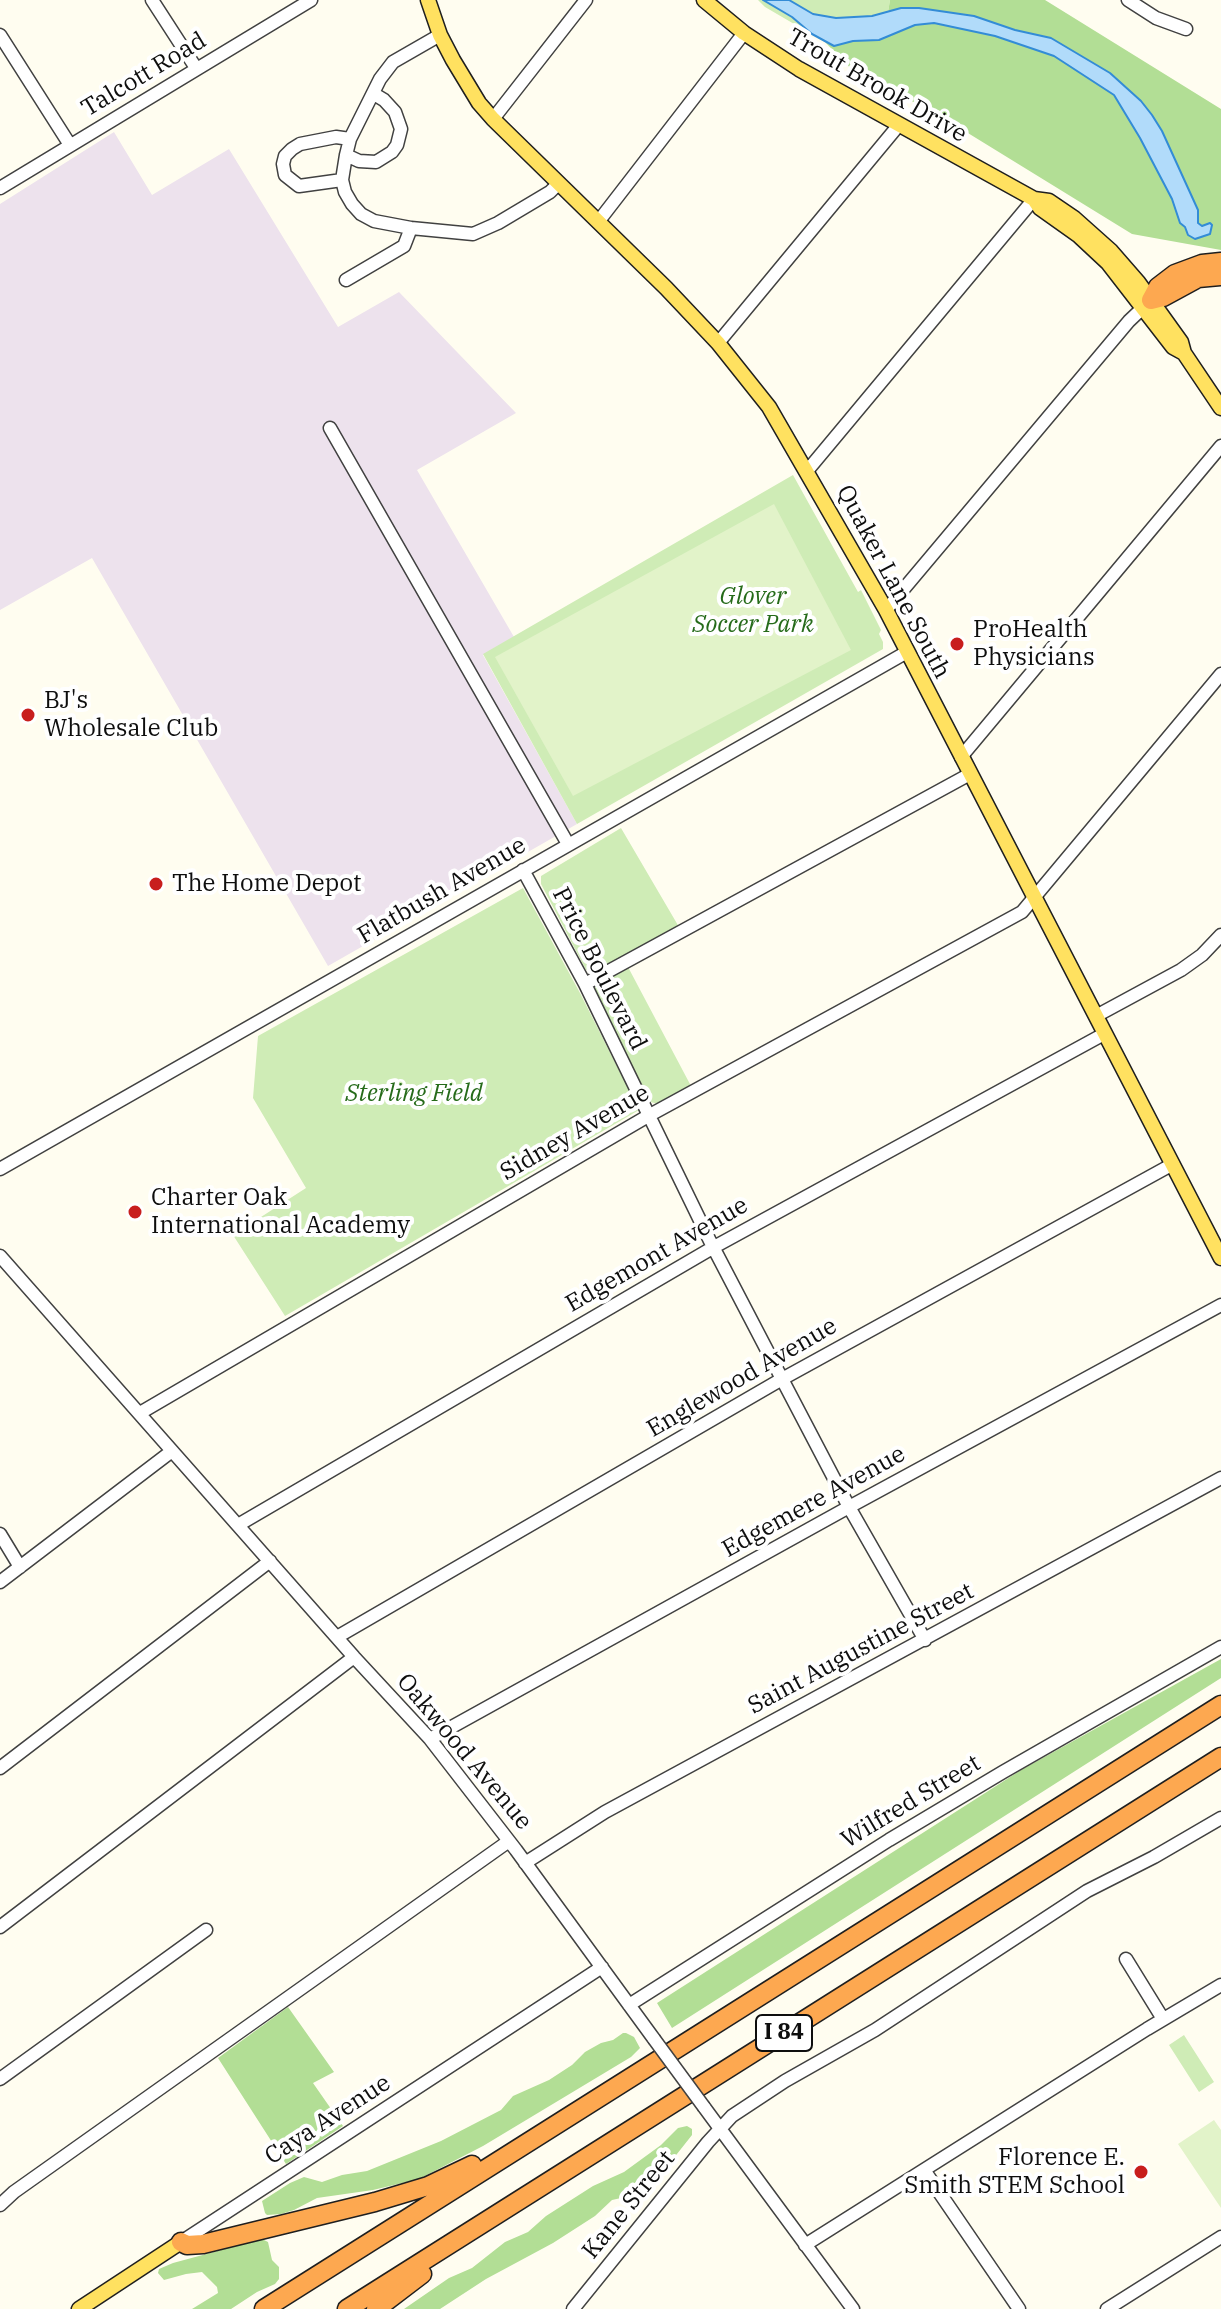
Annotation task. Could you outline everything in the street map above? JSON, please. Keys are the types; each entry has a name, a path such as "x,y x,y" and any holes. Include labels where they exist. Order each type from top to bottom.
{"highway":[{"path":"1147,303 1158,287 1175,274 1202,264 1221,262"},
{"path":"1147,303 1198,278 1221,276"},
{"name":"I 84","path":"264,2309 1221,1705"},
{"name":"I 84","path":"347,2309 1221,1757"},
{"path":"181,2242 187,2245 203,2244 393,2197 438,2182 493,2153 533,2139"},
{"path":"376,2309 454,2252 486,2221"}],"main road":[{"name":"Quaker Lane South","path":"428,0 440,35 464,80 493,119 718,343 759,392 886,610 1221,1258"},
{"name":"Trout Brook Drive","path":"704,0 744,33 799,69 1034,199 1049,201 1085,227 1121,262 1147,303 1181,342 1184,353 1221,408"},
{"name":"Caya Avenue","path":"79,2309 181,2242"}],"street":[{"path":"152,0 196,68"},
{"name":"Talcott Road","path":"0,188 311,0"},
{"path":"493,119 586,0"},
{"path":"1128,0 1156,18 1186,29"},
{"path":"598,222 744,33"},
{"path":"0,35 70,145"},
{"path":"440,35 393,62 385,70 350,139 342,180 345,192 361,214 374,221 411,228 466,234 480,232 550,192 558,184"},
{"path":"346,155 359,161 376,162 384,159 397,145 401,129 395,112 374,94"},
{"path":"718,343 898,126"},
{"path":"342,180 299,186 285,175 283,164 285,156 300,144 336,137 350,139"},
{"path":"807,471 1034,199"},
{"path":"346,280 404,246 411,228"},
{"path":"886,610 1147,303"},
{"path":"330,428 568,844"},
{"path":"961,757 1221,446"},
{"name":"Flatbush Avenue","path":"0,1169 907,652"},
{"name":"Sidney Avenue","path":"140,1413 648,1116 1022,912 1221,674"},
{"path":"585,984 970,774"},
{"name":"Price Boulevard","path":"523,870 585,984 648,1116 782,1379 849,1507 925,1640"},
{"path":"1096,1016 1181,970 1202,955 1221,935"},
{"name":"Edgemont Avenue","path":"238,1525 714,1247 1104,1034"},
{"name":"Englewood Avenue","path":"337,1637 782,1379 1173,1164"},
{"name":"Oakwood Avenue","path":"0,1256 430,1739 509,1841 853,2309"},
{"name":"Edgemere Avenue","path":"430,1739 1221,1305"},
{"path":"0,1582 172,1451"},
{"name":"Saint Augustine Street","path":"525,1863 605,1812 1221,1478"},
{"path":"0,1534 20,1567"},
{"path":"0,1768 270,1561"},
{"name":"Wilfred Street","path":"629,2005 901,1833 1221,1647"},
{"path":"0,1927 354,1657"},
{"name":"Kane Street","path":"573,2309 732,2116 785,2081 875,2030 1087,1891 1221,1818"},
{"path":"0,2205 88,2139 509,1841"},
{"path":"0,2079 206,1930"},
{"path":"1126,1959 1163,2019"},
{"name":"Caya Avenue","path":"181,2242 602,1967"},
{"path":"805,2245 1221,1985"},
{"path":"924,2170 1019,2309"},
{"path":"1107,2309 1221,2237"}],"shaded area":[{"path":"114,132 152,195 229,149 338,327 399,292 516,413 417,470 514,637 483,655 577,824 328,966 92,558 0,610 0,204"}],"green space":[{"path":"758,0 890,0 885,31 848,42 825,42"},
{"path":"890,0 1045,0 1221,109 1221,250 1132,234 924,106 865,83 825,42 848,42 885,31"},
{"name":"Glover Soccer Park","path":"793,475 858,592 861,590 881,630 879,634 883,649 577,824 483,654"},
{"name":"Glover Soccer Park","path":"774,504 851,650 573,796 495,657"},
{"path":"621,828 679,927 594,971 586,970 541,884 541,876"},
{"name":"Sterling Field","path":"523,888 639,1110 285,1316 233,1235 306,1188 253,1098 258,1036"},
{"path":"628,967 691,1086 658,1104 647,1101 592,993 595,985"},
{"path":"1221,1659 1221,1678 672,2028 657,2003 1021,1770"},
{"path":"288,2007 334,2072 313,2083 343,2126 286,2164 218,2058"},
{"path":"623,2033 634,2037 640,2048 631,2057 483,2146 419,2179 317,2198 281,2214 265,2213 262,2201 290,2183 304,2177 322,2182 367,2171 441,2141 501,2110 513,2096 549,2080 585,2052"},
{"path":"1184,2035 1214,2082 1199,2092 1169,2045"},
{"path":"1214,2120 1221,2130 1221,2208 1178,2144"},
{"path":"687,2126 692,2129 692,2135 639,2202 630,2203 621,2198 612,2200 595,2216 553,2243 486,2279 440,2309 404,2309 449,2278 472,2268 505,2242 528,2232 546,2216 593,2186 624,2172 661,2145 678,2128"},
{"path":"262,2239 268,2242 272,2260 279,2267 279,2279 231,2309 192,2309 218,2293 217,2287 202,2272 164,2280 158,2273 159,2269 173,2263"}],"water":[{"path":"763,0 789,0 813,14 836,18 919,8 974,16 1051,38 1110,73 1141,101 1162,131 1198,210 1198,223 1202,226 1212,225 1210,234 1195,239 1188,235 1140,138 1114,95 1054,56 995,36 934,23 915,25 879,40 853,41 834,46"}],"place":[{"name":"ProHealth Physicians","path":"957,644"},
{"name":"BJ's Wholesale Club","path":"28,715"},
{"name":"The Home Depot","path":"156,884"},
{"name":"Charter Oak International Academy","path":"135,1212"},
{"name":"Florence E. Smith STEM School","path":"1141,2172"}]}
